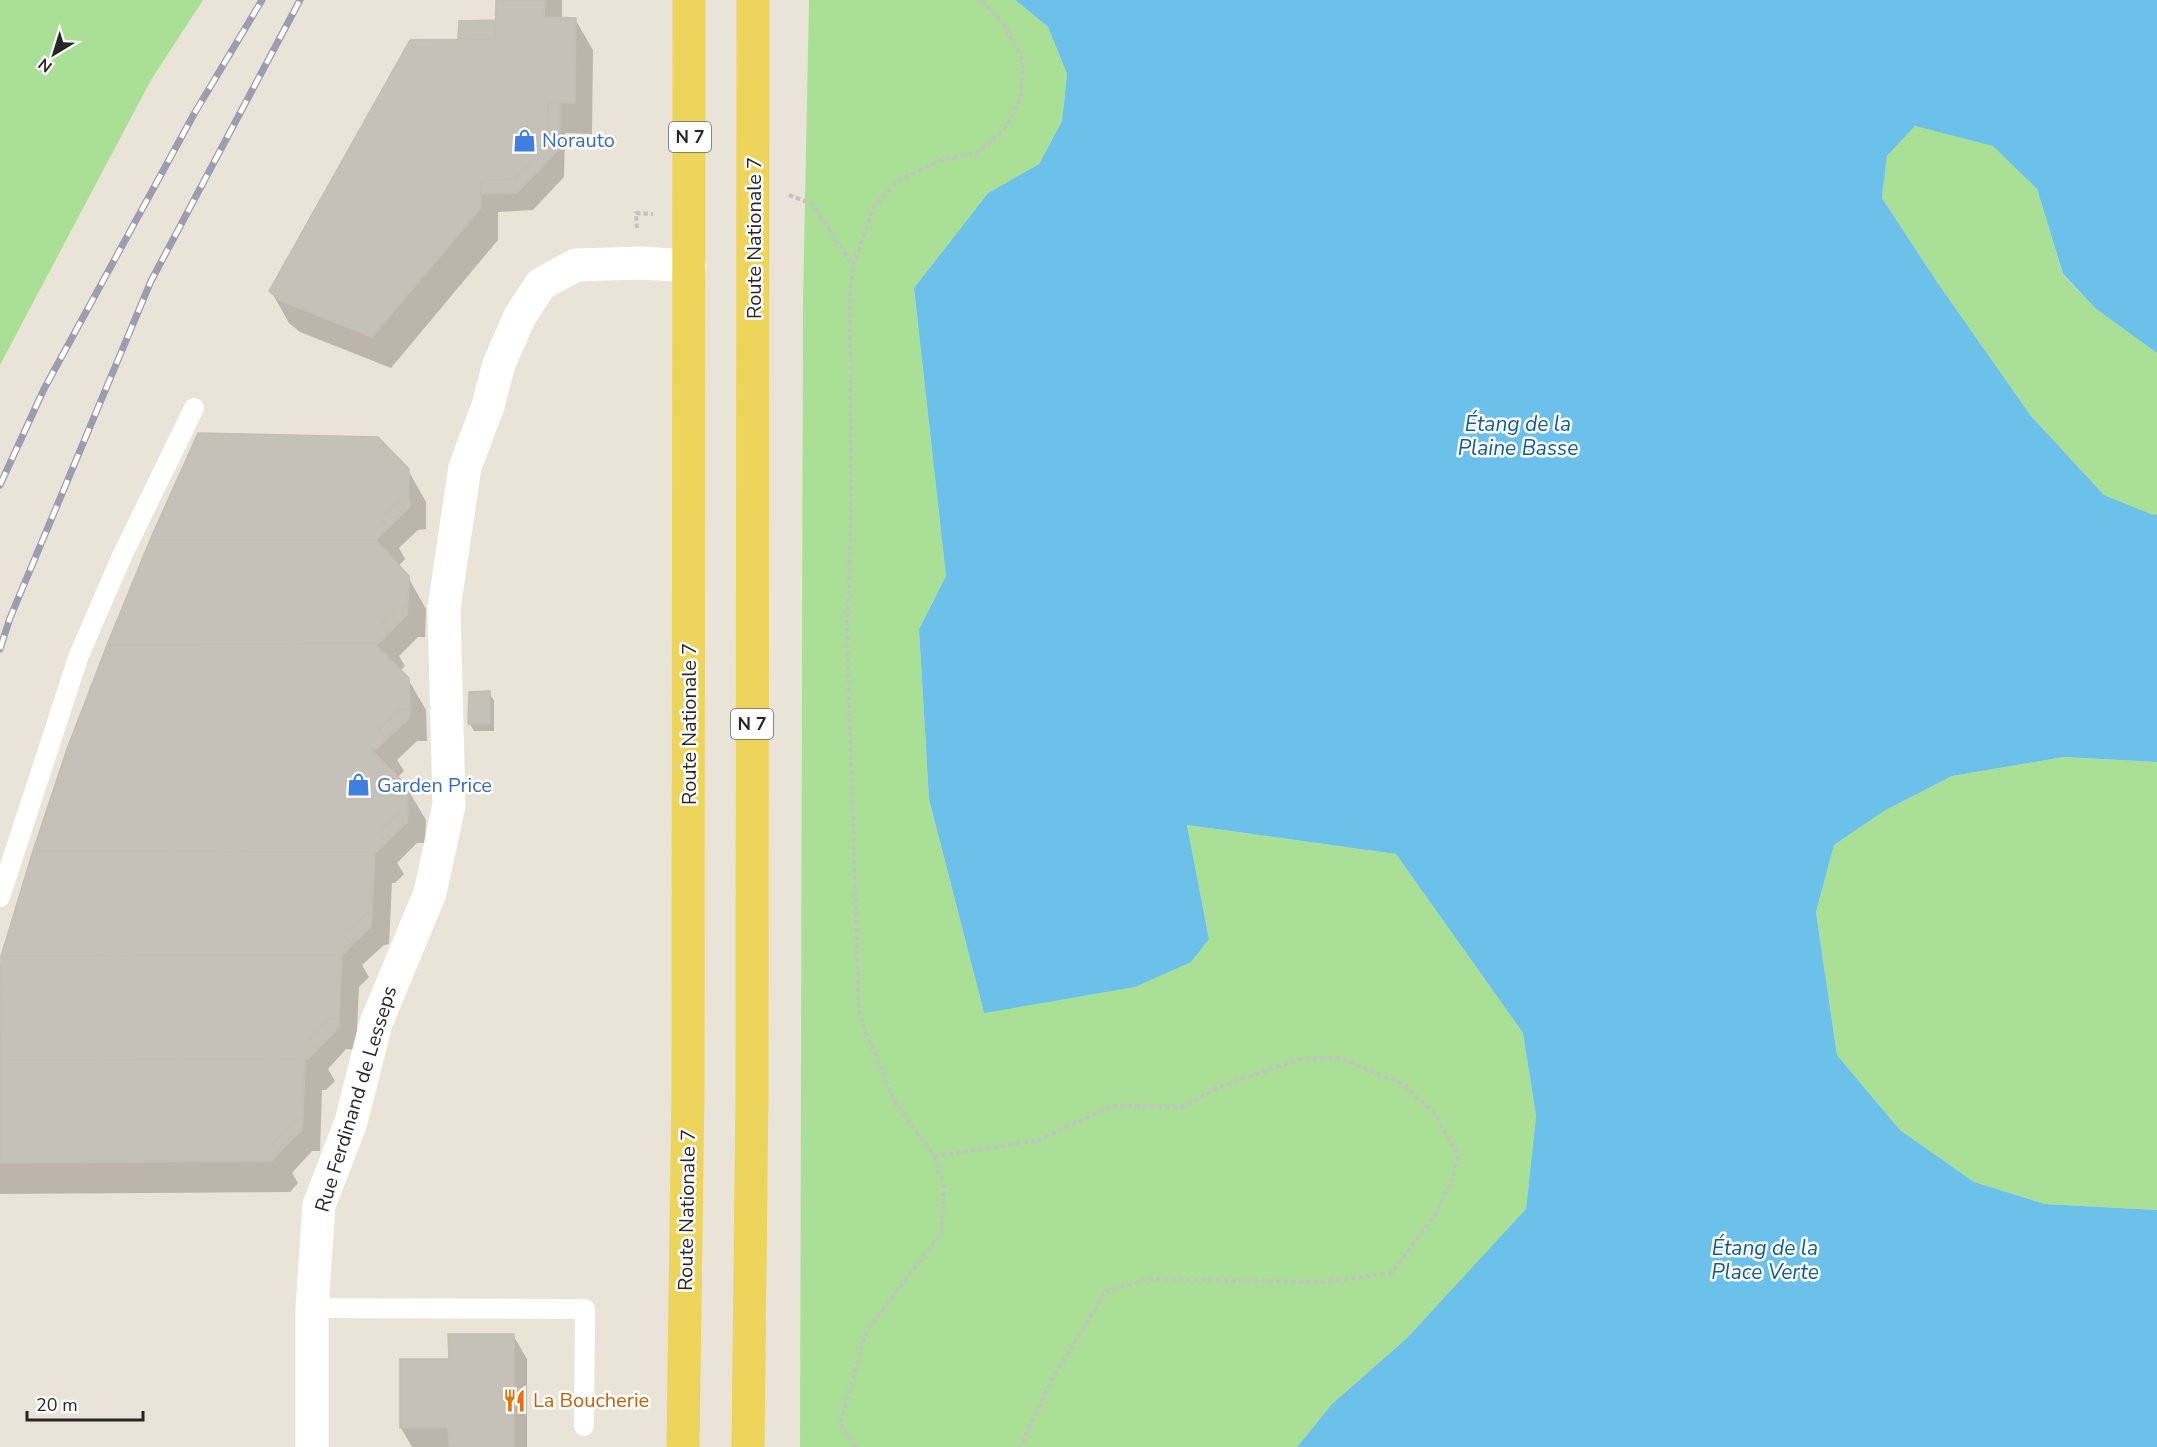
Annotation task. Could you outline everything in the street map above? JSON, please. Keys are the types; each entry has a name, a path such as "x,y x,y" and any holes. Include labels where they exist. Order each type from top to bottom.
{"main road":[{"name":"Route Nationale 7","path":"682,1447 688,1088 689,0"},
{"name":"Route Nationale 7","path":"747,1447 752,1068 753,0"}],"street":[{"name":"Rue Ferdinand de Lesseps","path":"312,1447 312,1308 319,1205 351,1122 376,1023 430,893 449,805 444,608 465,467 488,406 499,364 520,316 541,284 576,265 640,262 690,266"}],"lane":[{"path":"0,897 79,655 122,556 194,408"},
{"path":"312,1308 585,1309 585,1426"}],"path":[{"path":"856,1447 840,1424 866,1332 941,1233 944,1186 934,1156 895,1102 859,1016 847,631 851,520 850,298 853,265 874,207 897,182 944,159 976,153 1004,131 1021,98 1023,61 1005,26 981,0"},
{"path":"784,193 812,204 853,265"},
{"path":"934,1156 1037,1141 1111,1106 1183,1107 1219,1087 1300,1059 1340,1058 1402,1084 1436,1115 1458,1156 1451,1182 1435,1215 1392,1273 1321,1282 1149,1279 1106,1291 1054,1376 1020,1447"}],"green space":[{"path":"0,0 203,0 151,80 0,365"},
{"path":"809,0 1015,0 1048,27 1067,74 1062,121 1039,164 988,193 914,288 946,576 919,629 929,799 984,1013 1209,938 1187,825 1396,854 1523,1033 1536,1116 1526,1210 1407,1338 1332,1404 1297,1447 800,1447 803,303"},
{"path":"1915,126 1993,145 2037,189 2063,275 2096,309 2157,353 2157,514 2153,516 2104,495 2031,416 1937,282 1882,198 1887,156"},
{"path":"2064,757 2157,762 2157,1210 2045,1204 1974,1182 1900,1130 1837,1055 1816,912 1834,845 1884,811 1952,776"}],"water":[{"name":"Étang de la Plaine Basse","path":"1015,0 2157,0 2157,353 2096,309 2063,274 2037,189 1993,146 1915,126 1887,156 1882,198 1937,282 2031,416 2104,495 2153,515 2157,514 2157,762 2064,757 1952,776 1884,811 1834,845 1816,912 1837,1055 1900,1130 1974,1182 2045,1204 2157,1210 2157,1447 1297,1447 1332,1404 1407,1338 1526,1209 1536,1116 1523,1033 1396,854 1187,825 1209,939 1191,962 1135,987 984,1013 929,799 919,629 946,576 914,288 988,193 1039,164 1062,121 1067,74 1048,27"}],"building":[{"path":"496,0 545,0 544,17 576,18 575,103 548,103 547,145 515,179 481,181 481,208 372,337 281,301 269,291 410,40 495,39"},
{"path":"495,20 495,39 458,39 459,21"},
{"path":"548,103 560,103 560,148 517,193 481,194 481,181 515,179 547,145"},
{"path":"198,433 378,437 409,469 409,498 400,499 380,518 389,527 376,540 150,540"},
{"path":"409,498 410,507 389,527 380,518 400,499"},
{"path":"150,540 376,540 409,576 408,606 400,606 380,626 388,634 379,643 107,645"},
{"path":"400,606 408,606 408,614 388,634 380,626"},
{"path":"374,643 409,678 410,710 399,710 378,730 387,739 377,749 67,749 107,645"},
{"path":"490,691 490,724 468,724 469,692"},
{"path":"399,710 410,710 410,718 387,739 378,730"},
{"path":"67,749 371,749 408,787 408,812 399,812 378,832 387,842 377,852 33,851"},
{"path":"399,812 408,812 408,822 387,842 378,832"},
{"path":"33,851 375,852 372,913 366,914 343,934 352,945 342,955 1,956"},
{"path":"372,913 371,927 352,945 343,934 366,914"},
{"path":"342,955 339,1019 328,1018 309,1040 318,1049 308,1059 0,1060 1,956"},
{"path":"328,1018 339,1019 339,1028 318,1049 309,1040"},
{"path":"305,1059 303,1120 294,1120 273,1143 281,1151 272,1161 0,1163 0,1060"},
{"path":"294,1120 303,1120 302,1130 281,1151 273,1143"},
{"path":"448,1334 514,1334 514,1447 449,1447 448,1428 400,1428 400,1359 449,1359"}],"railway":[{"path":"0,485 44,389 194,114 262,0"},
{"path":"0,649 10,618 151,281 300,0"}],"place":[{"name":"Norauto","path":"524,140"},
{"name":"Garden Price","path":"359,785"},
{"name":"La Boucherie","path":"515,1400"}],"water label":[{"name":"Étang de la Place Verte","path":"1765,1260"}]}
